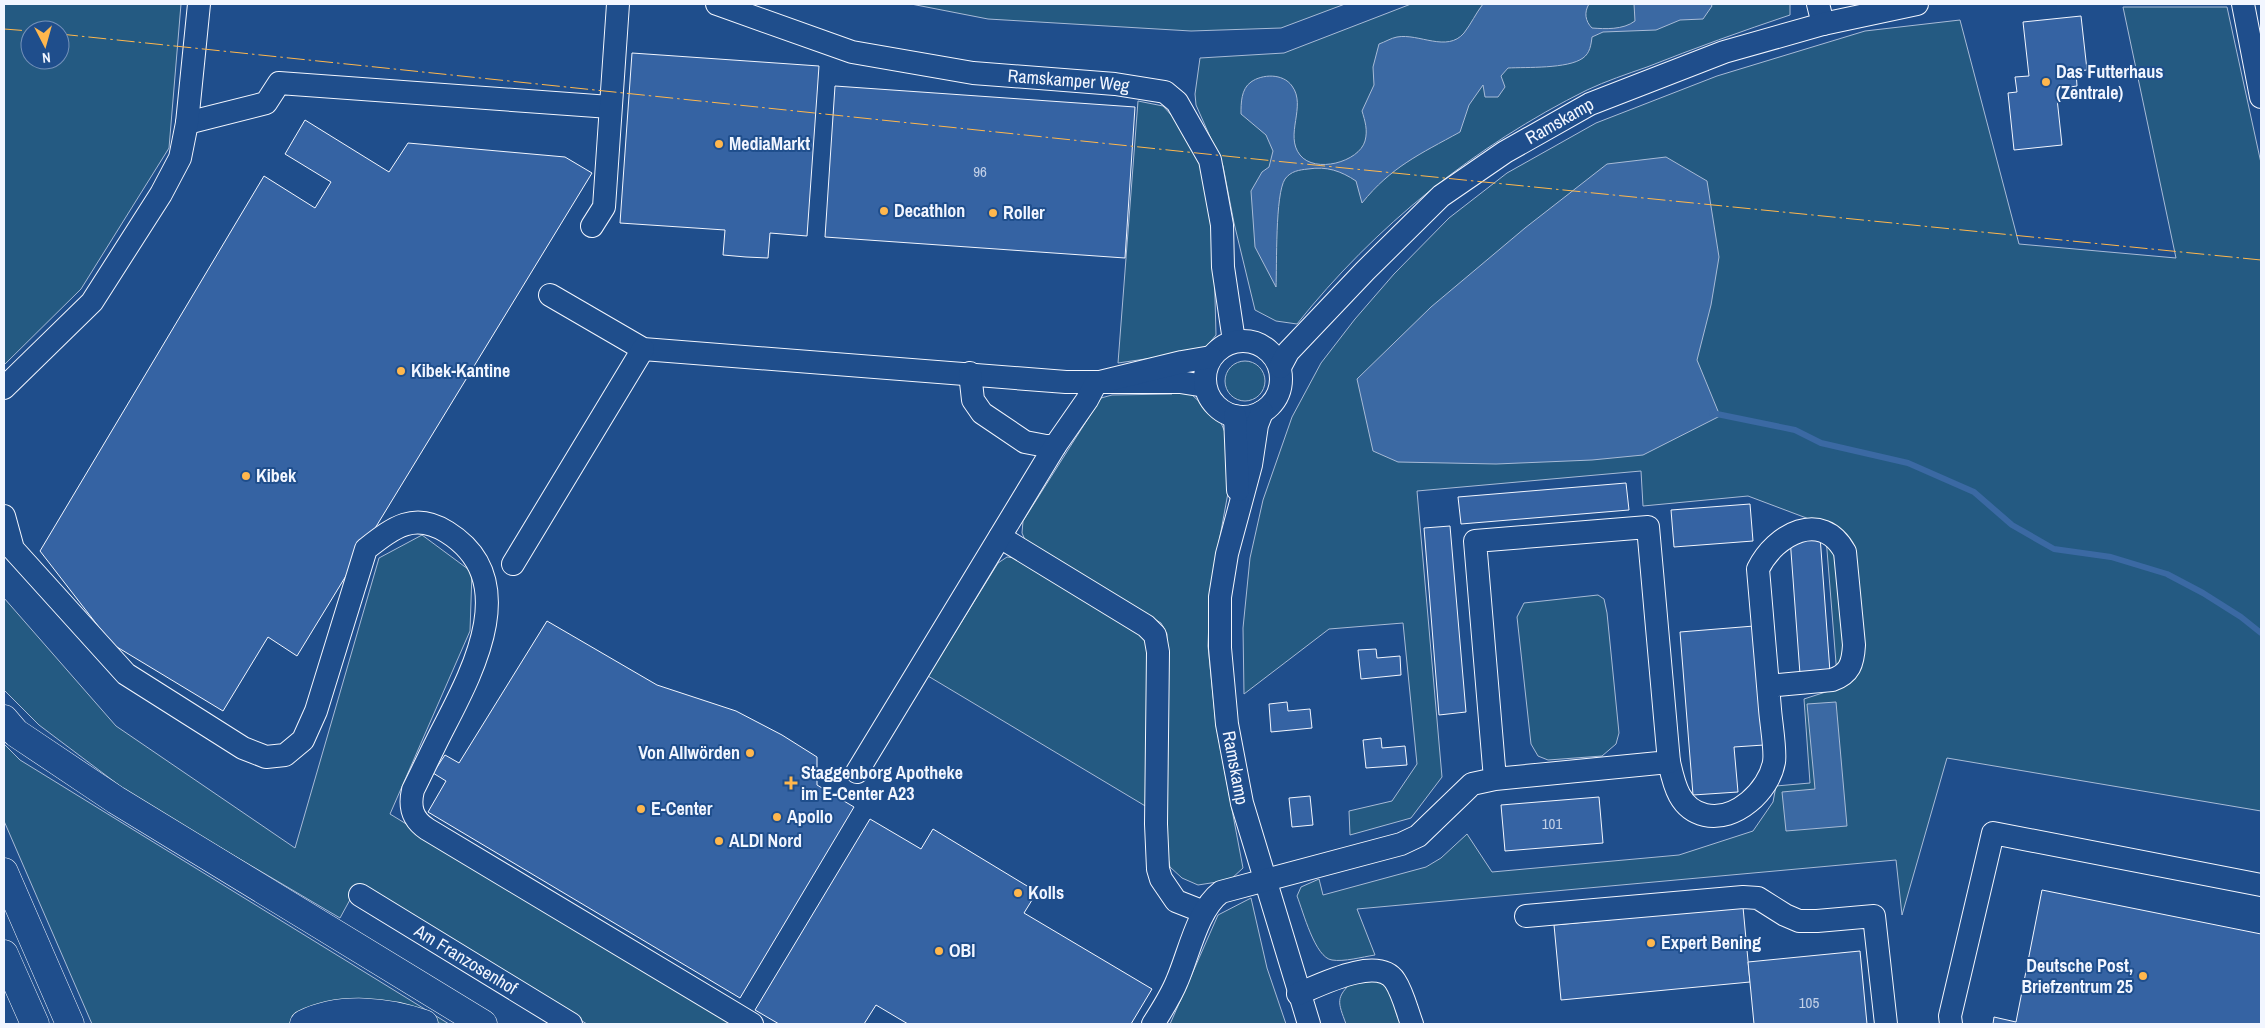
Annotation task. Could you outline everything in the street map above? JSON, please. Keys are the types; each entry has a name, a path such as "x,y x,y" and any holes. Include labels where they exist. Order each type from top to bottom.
{"highway":[{"path":"4,719 16,733 116,800 482,1024"},
{"path":"4,872 70,1024"},
{"path":"4,954 35,1024"},
{"path":"304,1024 350,1012 401,1016 424,1024"}],"street":[{"path":"4,388 92,302 161,194 180,158 187,123 199,4"},
{"path":"592,226 604,207 618,4"},
{"name":"Ramskamper Weg","path":"717,4 852,52 973,73 1115,84 1165,92 1177,102 1210,160 1222,225 1223,267 1234,341"},
{"name":"Ramskamp","path":"1309,1024 1298,994 1242,803 1229,733 1220,648 1220,597 1227,554 1251,465 1257,425 1262,412 1272,404 1278,392 1281,380 1280,368 1288,352 1441,196 1505,152 1590,104 1820,14 1916,4"},
{"path":"2243,4 2261,97"},
{"path":"187,123 266,103 279,83 610,106"},
{"path":"550,295 643,349 924,372 970,373 1096,383 1180,382 1205,386"},
{"path":"1262,412 1249,417 1235,416 1221,410 1211,400 1205,386 1205,371 1211,357 1221,347 1234,341 1249,341 1262,346 1273,355 1280,368"},
{"path":"513,564 643,349"},
{"path":"857,772 1055,446 1087,400 1096,383 1182,362 1211,357"},
{"path":"970,373 973,400 982,413 1025,442 1055,446"},
{"name":"Ramskamp","path":"1235,416 1239,506"},
{"path":"4,516 13,549 126,674 243,748 266,758 285,755 303,740 316,711 366,549 387,533 410,522 421,522 438,526 457,538 475,560 484,578 488,610 486,625 479,653 468,681 413,790 411,804 414,817 428,829 752,1024"},
{"path":"1495,779 1474,541 1648,527 1669,762 1675,790 1688,807 1705,815 1727,815 1747,805 1764,785 1774,762 1758,569 1764,557 1781,539 1797,531 1815,529 1831,534 1839,540 1845,552 1854,645 1853,661 1848,671 1841,677 1832,680 1768,686"},
{"path":"1000,537 1146,626 1155,635 1158,652 1156,824 1158,869 1161,879 1176,901 1204,912"},
{"path":"1153,1024 1171,994 1204,912 1213,898 1220,892 1401,844 1418,836 1472,784 1495,779 1669,762"},
{"path":"1951,1024 1950,1016 1993,833 2261,885"},
{"name":"Am Franzosenhof","path":"360,895 571,1024"},
{"path":"1526,916 1743,897 1758,898 1786,916 1799,921 1874,916 1886,1024"},
{"path":"1298,994 1350,974 1378,971 1390,975 1395,981 1412,1024"}],"shaded area":[{"path":"4,4 181,4 169,148 81,289 4,365"},
{"path":"911,4 1345,4 1281,28 1191,31 988,19"},
{"path":"1411,4 1790,4 1790,15 1609,81 1587,90 1546,112 1506,136 1429,191 1359,254 1297,324 1276,321 1255,310 1234,223 1223,166 1196,105 1195,94 1200,58 1284,53"},
{"path":"1483,4 1589,4 1586,13 1588,22 1592,28 1603,29 1625,26 1635,21 1634,4 1711,4 1712,6 1703,19 1680,20 1656,30 1603,32 1592,37 1591,46 1587,54 1576,62 1557,66 1508,68 1501,76 1505,87 1498,97 1485,97 1483,85 1469,105 1460,132 1407,162 1384,180 1362,203 1356,181 1345,174 1328,169 1315,168 1298,170 1290,174 1285,179 1280,199 1277,231 1276,287 1255,247 1251,191 1262,172 1269,167 1273,151 1266,135 1241,114 1242,96 1245,88 1256,79 1266,76 1278,77 1288,82 1296,94 1297,111 1294,139 1300,155 1307,161 1316,164 1336,163 1346,160 1361,148 1365,141 1366,129 1362,111 1374,85 1373,67 1379,44 1392,38 1405,36 1441,42 1457,39 1464,33"},
{"path":"2123,7 2227,7 2261,163 2261,811 1947,758 1902,915 1896,860 1357,909 1375,955 1342,960 1332,960 1326,957 1315,943 1306,922 1297,896 1301,887 1319,879 1323,895 1426,867 1441,858 1467,834 1492,872 1679,855 1753,831 1773,802 1776,786 1810,783 1804,699 1838,688 1825,525 1748,496 1643,506 1641,471 1417,491 1442,777 1411,818 1350,835 1349,811 1392,801 1417,764 1403,623 1329,629 1244,694 1243,628 1250,558 1263,500 1292,417 1321,363 1355,319 1394,274 1449,218 1507,173 1596,123 1717,76 1865,31 1960,20 2019,244 2176,258"},
{"path":"1138,101 1163,106 1184,129 1201,163 1213,224 1216,335 1207,346 1193,352 1118,363"},
{"path":"1666,157 1707,181 1719,257 1711,305 1697,360 1720,416 1643,455 1592,460 1496,464 1398,462 1373,451 1357,379 1431,307 1525,228 1607,164"},
{"path":"1249,361 1256,364 1262,370 1265,381 1264,389 1256,398 1249,401 1241,401 1234,398 1226,389 1225,377 1228,370 1237,362"},
{"path":"1175,389 1191,394 1221,423 1227,437 1230,482 1210,591 1208,646 1216,725 1243,868 1230,880 1198,885 1182,878 1170,867 1165,845 1167,634 1161,623 1026,542 1022,533 1023,521 1101,398 1112,395 1172,394"},
{"path":"422,535 472,572 470,631 390,814 734,1024 587,1024 358,885 340,918 136,798 39,725 4,690 4,598 116,726 295,848 379,558"},
{"path":"1007,557 1017,558 1144,635 1150,646 1147,807 928,676 998,563"},
{"path":"1598,595 1604,599 1607,613 1619,733 1616,744 1602,756 1548,760 1538,756 1531,744 1517,617 1524,603"},
{"path":"1836,702 1847,826 1786,831 1782,792 1815,789 1807,704"},
{"path":"4,744 20,760 449,1024 308,1013 288,1024 92,1024 4,821"},
{"path":"1251,898 1267,968 1286,1024 1170,1024 1218,915"},
{"path":"1353,981 1378,981 1387,987 1402,1024 1346,1024 1340,1001 1343,992"}],"building":[{"name":"Das Futterhaus (Zentrale)","path":"2081,16 2087,70 2076,71 2077,86 2056,89 2062,145 2014,150 2008,93 2017,92 2015,77 2029,76 2023,22"},
{"name":"MediaMarkt","path":"632,53 819,66 807,236 770,233 768,258 746,257 723,255 725,230 620,223"},
{"path":"835,86 1135,107 1125,258 825,237"},
{"name":"Kibek","path":"305,120 389,172 408,143 565,157 592,173 297,656 268,637 223,711 112,644 40,551 264,176 315,208 331,182 285,154"},
{"path":"1626,483 1629,510 1461,524 1458,497"},
{"path":"1750,504 1753,541 1674,547 1671,510"},
{"path":"1450,526 1466,712 1439,715 1424,528"},
{"path":"1820,536 1830,672 1800,674 1790,538"},
{"name":"E-Center","path":"547,621 657,685 736,711 782,735 817,757 817,785 854,807 740,998 428,812 446,781 433,773 445,755 459,763"},
{"path":"1754,626 1764,745 1734,747 1738,792 1693,795 1680,632"},
{"path":"1376,649 1377,658 1400,656 1401,675 1361,679 1358,650"},
{"path":"1287,702 1288,711 1310,709 1312,728 1271,732 1269,704"},
{"path":"1381,738 1382,748 1405,746 1407,765 1366,768 1363,740"},
{"path":"1310,796 1313,825 1292,827 1289,798"},
{"path":"1599,797 1603,843 1505,851 1501,805"},
{"name":"OBI","path":"870,819 921,849 933,829 1037,892 1024,913 1152,989 1131,1024 908,1024 876,1005 864,1024 779,1024 755,1010"},
{"name":"Deutsche Post, Briefzentrum 25","path":"2042,890 2261,934 2261,1024 1993,1024 1994,1017 2016,1022"},
{"name":"Expert Bening","path":"1743,907 1750,982 1561,1000 1554,925"},
{"path":"1860,951 1867,1024 1754,1024 1748,962"}],"waterway":[{"path":"1712,413 1795,430 1821,443 1908,463 1974,492 2012,525 2054,549 2111,557 2167,574 2203,593 2241,617 2261,633"}],"power":[{"path":"4,29 20,30"},
{"path":"70,35 1235,157 2261,260"}],"place":[{"name":"Das Futterhaus (Zentrale)","path":"2046,82"},
{"name":"MediaMarkt","path":"719,144"},
{"name":"Decathlon","path":"884,211"},
{"name":"Roller","path":"993,213"},
{"name":"Kibek-Kantine","path":"401,371"},
{"name":"Kibek","path":"246,476"},
{"name":"Von Allwörden","path":"750,753"},
{"name":"Staggenborg Apotheke im E-Center A23","path":"791,783"},
{"name":"E-Center","path":"641,809"},
{"name":"Apollo","path":"777,817"},
{"name":"ALDI Nord","path":"719,841"},
{"name":"Kolls","path":"1018,893"},
{"name":"Expert Bening","path":"1651,943"},
{"name":"OBI","path":"939,951"},
{"name":"Deutsche Post, Briefzentrum 25","path":"2143,976"}]}
